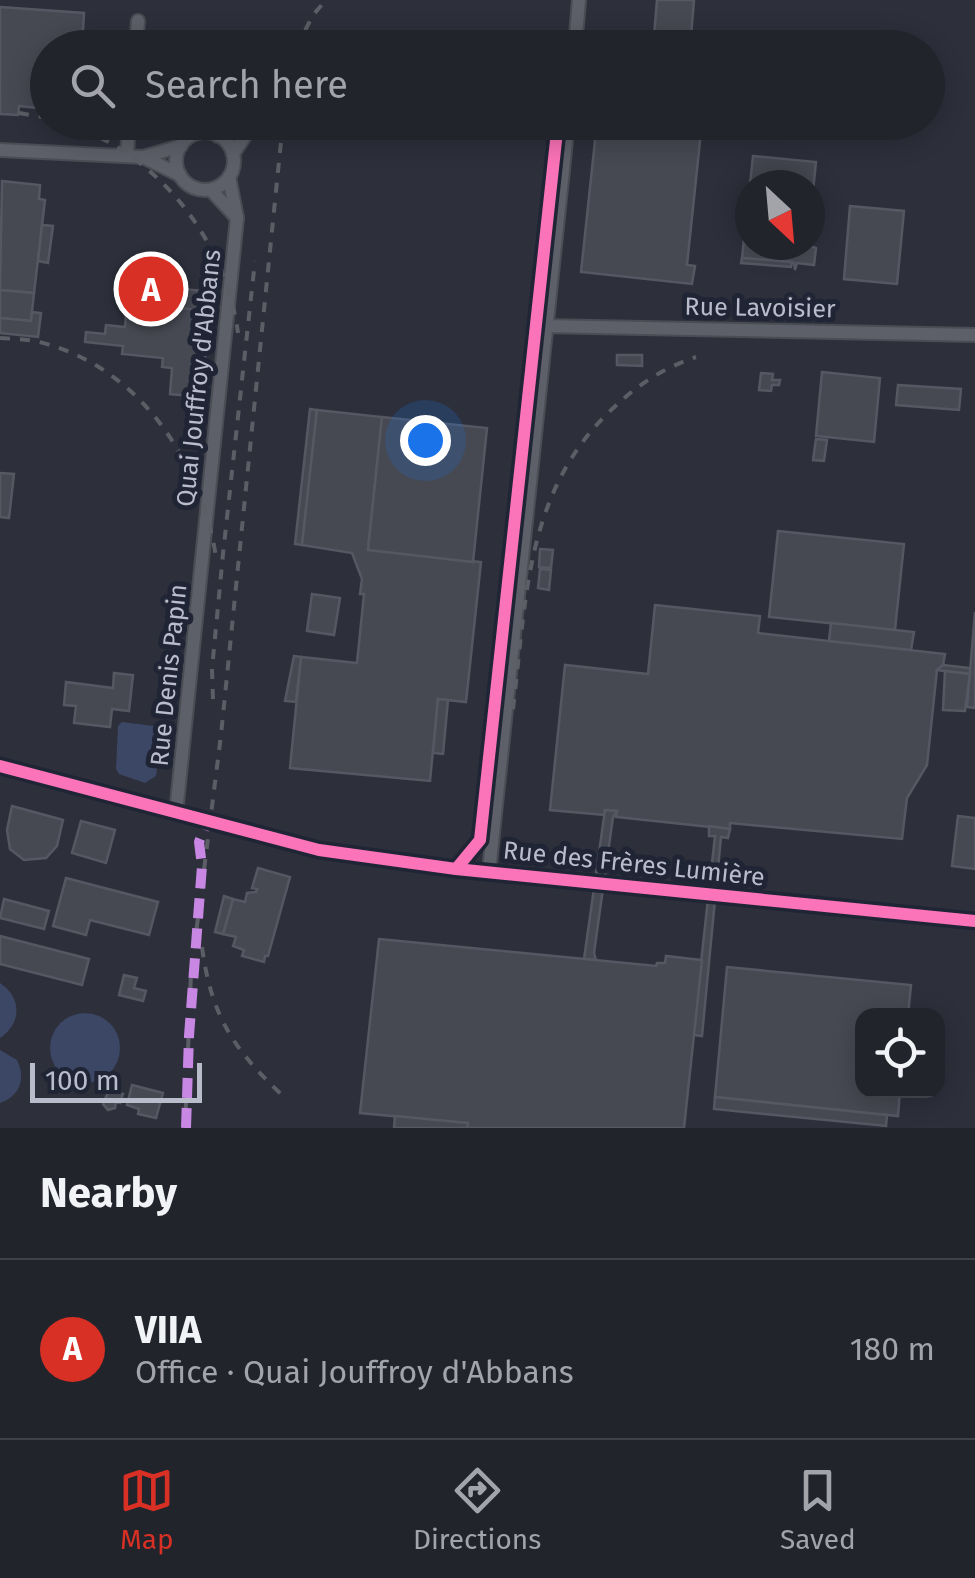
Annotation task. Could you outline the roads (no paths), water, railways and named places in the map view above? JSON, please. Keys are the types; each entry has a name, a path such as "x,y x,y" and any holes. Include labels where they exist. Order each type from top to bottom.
{"street":[{"path":"576,30 578,0"},
{"path":"137,30 138,21"},
{"path":"127,156 128,140"},
{"path":"143,158 188,140"},
{"path":"221,140 233,154"},
{"path":"0,150 143,158 180,175 193,188 211,190 230,177 233,154 242,140"},
{"path":"489,871 566,140"},
{"path":"180,175 176,160 181,146"},
{"name":"Quai Jouffroy d'Abbans","path":"204,542 237,218 230,177"},
{"name":"Quai Jouffroy d'Abbans","path":"211,190 237,218"},
{"name":"Rue Lavoisier","path":"544,326 975,335"},
{"name":"Rue Denis Papin","path":"176,813 204,542"},
{"name":"Rue des Frères Lumière","path":"0,766 319,850 975,920"}],"water":[{"path":"122,722 162,727 156,776 145,783 119,774 116,769 118,726"},
{"path":"0,983 12,996 16,1010 12,1025 0,1038"},
{"path":"85,1013 110,1023 120,1048 110,1073 85,1083 60,1073 50,1048 60,1023"},
{"path":"0,1050 17,1060 21,1074 17,1091 0,1103"}],"railway":[{"path":"305,30 326,0"},
{"path":"19,113 30,115"},
{"path":"104,140 156,177 201,232 231,298 238,333"},
{"path":"185,1128 191,973 221,735 281,140"},
{"path":"213,699 212,669 223,554 255,261"},
{"path":"0,338 39,342 75,354 107,372 135,395 180,453 196,486 216,557"},
{"path":"513,709 534,553 559,480 579,447 616,405 659,374 696,357"},
{"path":"202,947 211,992 226,1028 249,1061 281,1094"}],"place":[{"name":"VIIA","path":"151,289"}]}
